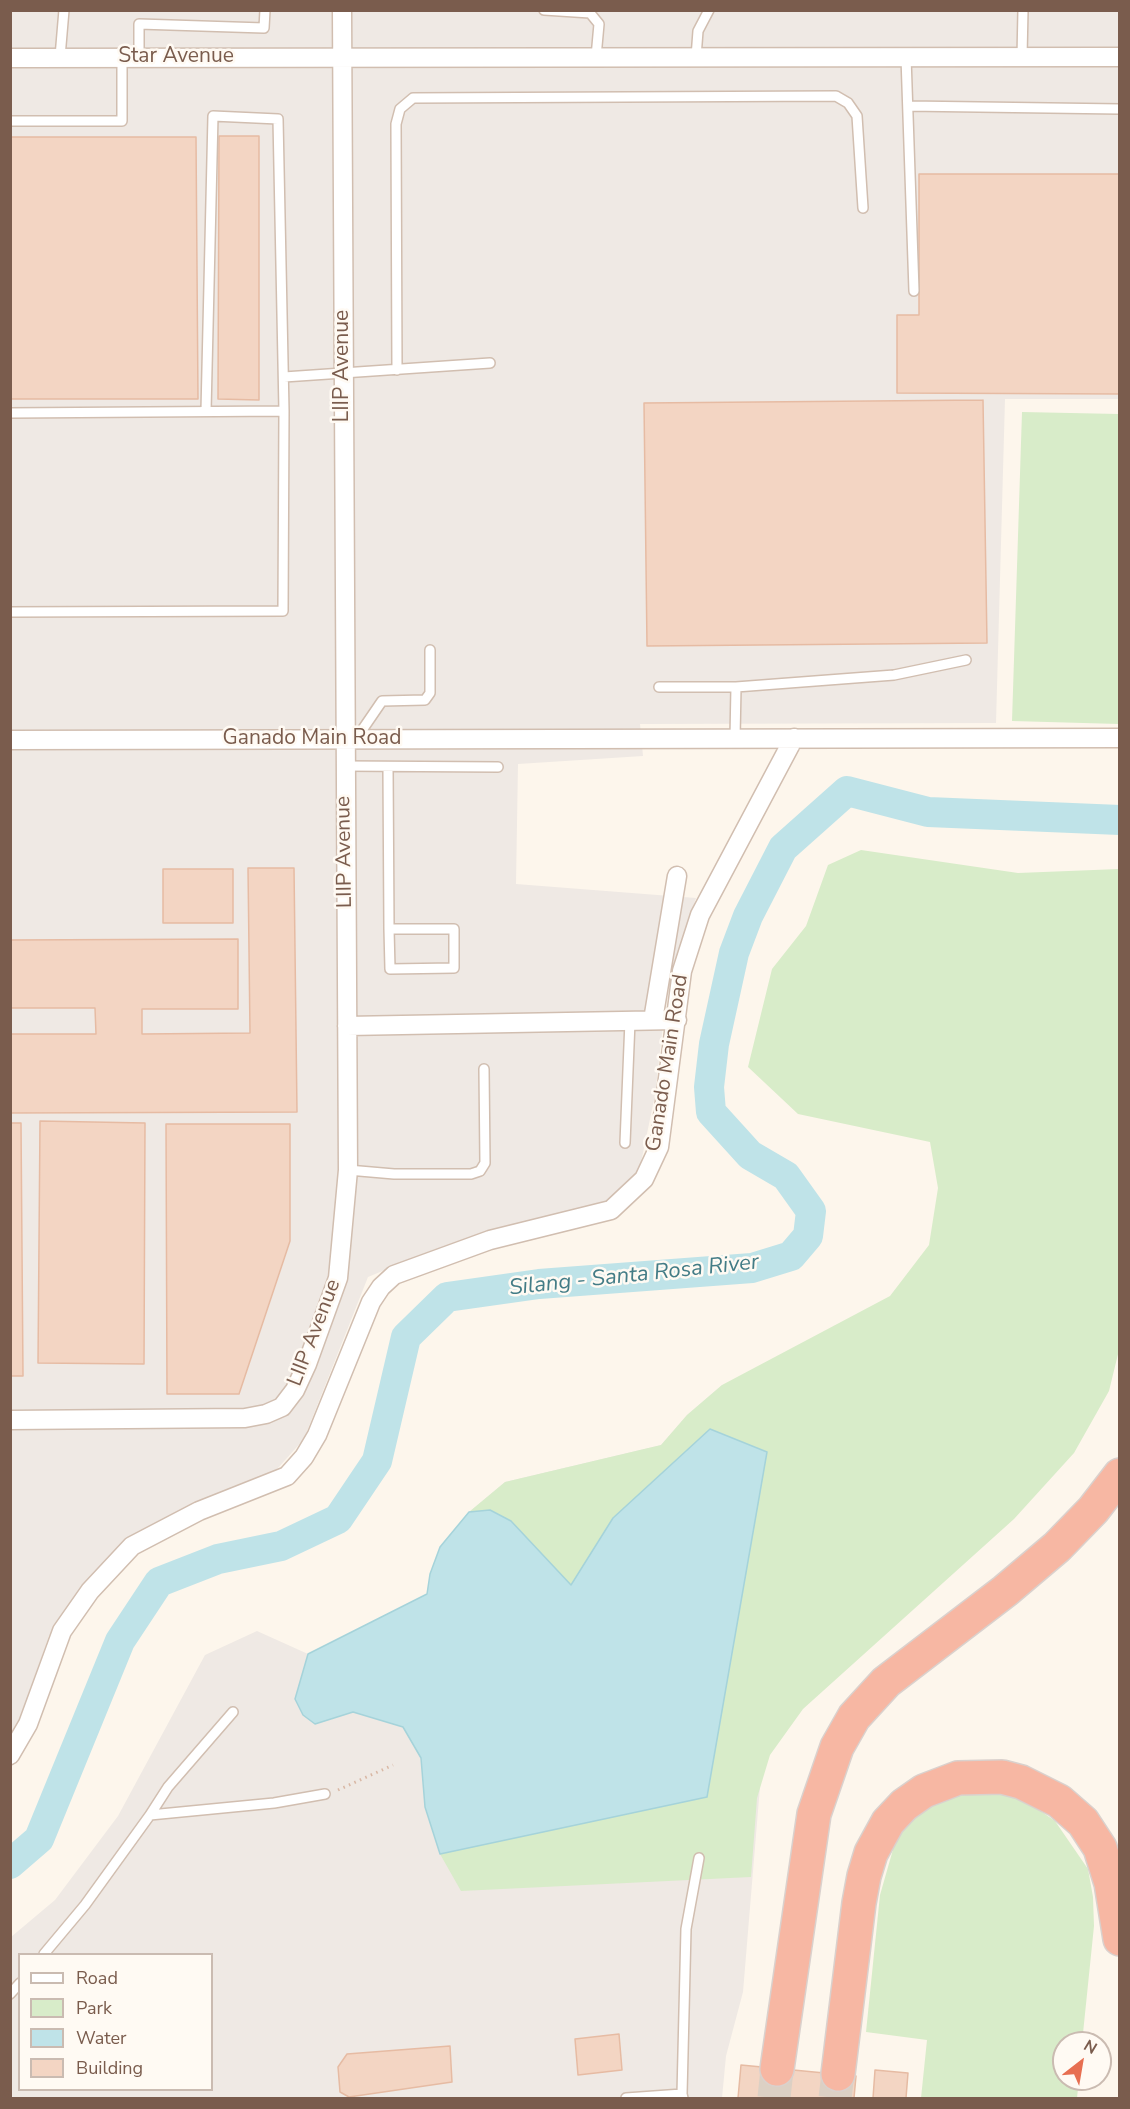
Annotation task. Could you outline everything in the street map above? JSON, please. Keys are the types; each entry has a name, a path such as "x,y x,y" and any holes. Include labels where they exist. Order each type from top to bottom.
{"highway":[{"path":"777,2069 814,1814 837,1746 854,1717 886,1682 1005,1591 1057,1547 1094,1510 1119,1475"},
{"path":"838,2074 859,1903 871,1853 895,1812 929,1788 958,1778 1002,1777 1040,1790 1072,1811 1092,1835 1107,1865 1119,1939"}],"street":[{"name":"LIIP Avenue","path":"10,1420 245,1418 266,1414 282,1407 295,1390 307,1364 338,1278 348,1170 344,766 350,739 343,374 342,10"},
{"name":"Star Avenue","path":"10,58 1119,57"},
{"name":"Ganado Main Road","path":"10,1755 28,1724 63,1631 90,1591 132,1546 199,1511 287,1476 304,1457 317,1435 371,1302 381,1287 394,1275 490,1240 611,1210 644,1179 659,1147 682,971 700,915 794,738"},
{"name":"Ganado Main Road","path":"10,740 1119,738"},
{"path":"653,1020 677,876"},
{"path":"347,1026 677,1020"}],"lane":[{"path":"60,57 63,10"},
{"path":"10,121 122,121 130,57 139,24 264,28 265,10"},
{"path":"544,10 590,13 599,24 596,57"},
{"path":"696,57 699,30 709,10"},
{"path":"1022,57 1023,10"},
{"path":"906,57 914,291"},
{"path":"397,370 396,124 400,109 413,98 836,96 848,103 857,116 863,208"},
{"path":"908,106 1119,109"},
{"path":"10,612 283,611 284,377 278,118 213,116 206,411"},
{"path":"284,377 490,363"},
{"path":"10,413 284,411"},
{"path":"350,739 382,701 425,700 430,693 430,650"},
{"path":"659,687 736,687 894,675 966,660"},
{"path":"735,738 736,687"},
{"path":"344,766 498,767"},
{"path":"388,768 389,929 390,969 454,968 454,929 389,929"},
{"path":"625,1143 630,1021"},
{"path":"348,1170 394,1174 471,1174 480,1171 485,1163 484,1070"},
{"path":"45,1953 85,1905 168,1787 233,1712"},
{"path":"150,1815 274,1803 325,1794"},
{"path":"626,2098 683,2096 686,1929 699,1858"}],"path":[{"path":"325,1794 352,1785 393,1765"}],"shaded area":[{"path":"11,11 1119,11 1119,399 1005,399 996,723 640,724 643,756 518,764 516,884 696,898 668,981 655,1095 639,1172 616,1195 600,1206 433,1250 368,1277 304,1439 269,1478 123,1547 49,1636 20,1718 11,1734"},
{"path":"722,1385 790,1424 743,1992 726,2056 722,2098 11,2098 11,1937 55,1900 118,1816 205,1655 257,1631 308,1654 427,1594 430,1574 440,1547 469,1512 505,1482 661,1445 687,1415"}],"green space":[{"path":"1022,412 1119,414 1119,724 1012,721"},
{"path":"861,850 1018,873 1119,869 1119,1350 1109,1391 1074,1453 1014,1519 803,1709 770,1755 757,1798 751,1877 461,1891 440,1854 707,1796 613,1518 571,1585 511,1521 490,1510 469,1512 505,1482 661,1445 687,1415 722,1385 890,1296 929,1245 938,1188 930,1142 798,1114 748,1067 772,969 806,926 828,865"},
{"path":"959,1788 1010,1795 1032,1805 1055,1821 1088,1869 1093,1897 1094,1926 1083,2031 1052,2031 1052,2091 1078,2091 1077,2098 921,2098 927,2040 866,2032 880,1895 894,1846 908,1816"}],"water":[{"path":"710,1429 767,1452 707,1797 440,1854 425,1807 421,1758 403,1727 353,1712 315,1724 303,1715 295,1699 308,1654 427,1594 430,1574 440,1547 469,1512 490,1510 511,1521 571,1585 613,1518"}],"building":[{"path":"219,136 259,136 259,400 218,399"},
{"path":"10,137 196,137 198,399 10,399"},
{"path":"919,174 1120,174 1120,394 897,393 897,315 919,315"},
{"path":"983,400 987,643 647,646 644,403"},
{"path":"248,868 294,868 297,1112 10,1113 10,1034 96,1034 95,1008 10,1008 10,940 238,939 238,1009 142,1009 142,1034 250,1033"},
{"path":"163,869 233,869 233,923 163,923"},
{"path":"40,1121 145,1123 144,1364 38,1363"},
{"path":"10,1123 21,1123 23,1376 10,1376"},
{"path":"166,1124 290,1124 290,1241 239,1394 167,1394"},
{"path":"619,2034 622,2070 578,2075 575,2039"},
{"path":"450,2046 452,2082 349,2097 340,2092 338,2067 347,2054"},
{"path":"741,2065 856,2076 854,2098 738,2098"},
{"path":"875,2070 908,2073 906,2098 873,2098"}],"waterway":[{"name":"Silang - Santa Rosa River","path":"10,1864 39,1839 120,1641 159,1582 218,1559 281,1546 338,1519 377,1461 406,1337 447,1297 539,1284 752,1268 791,1256 808,1236 811,1211 786,1176 750,1155 711,1112 709,1087 714,1044 734,953 748,916 783,848 847,791 928,812 1120,820"}],"tunnel":[{"path":"774,2098 777,2069"},
{"path":"835,2098 838,2074"}]}
